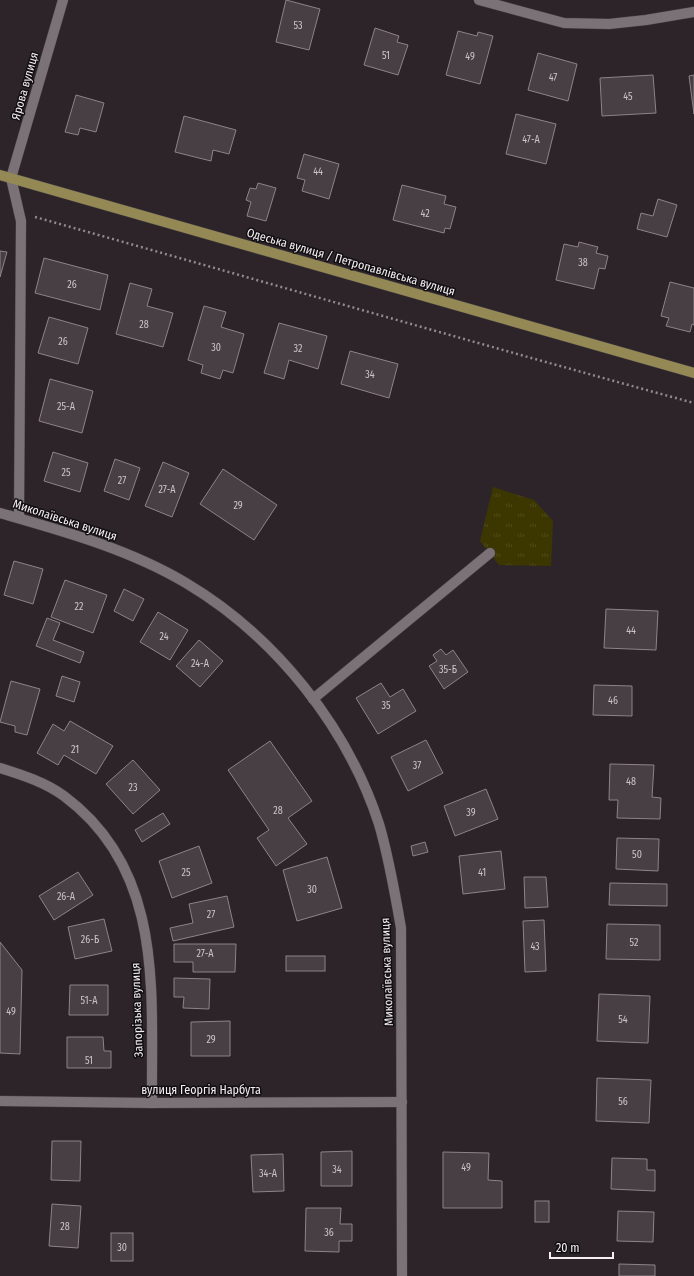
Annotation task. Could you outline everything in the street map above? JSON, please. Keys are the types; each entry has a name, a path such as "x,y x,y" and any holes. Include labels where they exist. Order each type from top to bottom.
{"main road":[{"name":"Одеська вулиця / Петропавлівська вулиця","path":"0,175 694,373"}],"street":[{"name":"Ярова вулиця","path":"11,178 62,0"},
{"path":"479,0 564,23 609,24 646,20 694,12"},
{"path":"11,178 21,221 18,518"},
{"name":"Миколаївська вулиця","path":"0,513 86,538 131,556 185,583 222,607 259,639 313,699 340,739 362,781 379,824 393,881 401,928 402,1276"},
{"path":"313,699 490,553"},
{"name":"Запорізька вулиця","path":"0,768 30,778 63,796 91,819 114,849 135,890 144,926 151,975 152,1103"},
{"name":"вулиця Георгія Нарбута","path":"0,1101 152,1103 402,1102"}],"path":[{"path":"19,212 533,359 694,403"}],"green space":[{"path":"493,487 534,500 553,521 551,566 499,565 480,541"}],"building":[{"path":"286,0 320,9 309,50 276,42"},
{"path":"375,28 399,36 397,42 408,45 398,75 364,65"},
{"path":"458,31 477,36 478,32 493,36 480,84 446,75"},
{"path":"538,53 577,64 568,101 528,90"},
{"path":"653,75 656,113 602,116 600,78"},
{"path":"694,75 694,114 689,76"},
{"path":"76,95 104,103 96,132 80,128 78,135 65,132"},
{"path":"516,114 556,124 546,164 506,154"},
{"path":"184,116 236,130 229,154 213,150 211,161 175,152"},
{"path":"304,154 339,164 329,199 302,191 305,180 297,178"},
{"path":"258,183 276,188 266,221 247,216 251,202 246,200 250,188 256,189"},
{"path":"402,185 446,196 444,204 456,207 450,229 445,228 444,233 393,220"},
{"path":"658,199 677,205 667,237 637,229 641,213 653,216"},
{"path":"579,242 598,247 596,253 608,256 605,269 599,268 594,289 556,280 564,244 578,247"},
{"path":"0,251 7,252 0,277"},
{"path":"44,258 108,275 100,310 35,293"},
{"path":"670,282 694,288 694,325 692,324 690,332 666,326 669,318 661,316"},
{"path":"130,283 152,289 147,306 173,313 163,347 116,334"},
{"path":"204,306 226,312 221,327 244,334 233,373 223,370 220,379 201,373 203,365 188,360"},
{"path":"49,317 88,328 78,364 38,353"},
{"path":"279,323 327,336 318,369 289,360 284,379 264,373"},
{"path":"350,351 398,364 389,398 341,384"},
{"path":"50,379 93,391 82,433 39,421"},
{"path":"53,452 88,463 80,492 44,481"},
{"path":"115,459 140,468 129,500 104,491"},
{"path":"163,462 189,473 172,517 145,506"},
{"path":"223,469 277,505 254,540 200,504"},
{"path":"14,561 43,569 33,604 4,595"},
{"path":"65,580 107,595 93,633 51,617"},
{"path":"124,589 144,599 133,621 114,611"},
{"path":"606,609 658,611 656,650 604,648"},
{"path":"158,612 188,630 170,660 140,642"},
{"path":"47,618 60,623 53,640 84,652 80,663 36,646"},
{"path":"199,640 223,661 200,687 176,666"},
{"path":"441,649 446,655 453,650 468,672 444,689 429,666 437,661 433,655"},
{"path":"62,676 80,682 74,702 56,696"},
{"path":"11,681 40,689 27,735 15,732 15,726 0,722"},
{"path":"381,683 390,697 403,689 416,711 378,734 356,698"},
{"path":"594,685 632,686 632,716 593,715"},
{"path":"70,721 113,746 96,774 64,755 58,765 37,753 53,724 64,731"},
{"path":"426,740 443,773 408,791 391,757"},
{"path":"270,741 312,801 288,818 307,844 276,866 257,838 269,830 228,770"},
{"path":"133,760 160,790 133,814 106,784"},
{"path":"610,764 654,765 652,797 661,798 660,819 617,818 618,800 609,800"},
{"path":"486,789 498,819 455,836 444,806"},
{"path":"163,813 170,824 142,842 135,830"},
{"path":"617,838 659,839 658,871 616,869"},
{"path":"425,842 428,852 413,856 411,846"},
{"path":"199,846 212,883 172,898 159,861"},
{"path":"501,851 505,889 463,894 459,856"},
{"path":"327,857 342,908 297,921 283,870"},
{"path":"78,872 93,895 54,920 39,896"},
{"path":"524,877 546,877 548,907 525,908"},
{"path":"610,883 667,884 667,906 609,905"},
{"path":"227,896 234,927 173,941 170,928 193,923 189,904"},
{"path":"104,919 112,951 75,959 68,927"},
{"path":"544,920 546,971 525,972 523,921"},
{"path":"607,924 660,925 660,960 606,959"},
{"path":"0,942 22,970 20,1054 0,1053"},
{"path":"174,944 236,944 235,972 193,972 193,962 174,962"},
{"path":"286,956 325,956 325,971 286,971"},
{"path":"174,978 210,979 209,1009 183,1008 184,997 174,997"},
{"path":"70,985 108,985 108,1015 69,1015"},
{"path":"599,994 650,996 648,1043 597,1041"},
{"path":"230,1021 230,1056 191,1056 191,1022"},
{"path":"67,1037 103,1037 104,1051 111,1051 111,1068 67,1068"},
{"path":"597,1078 651,1080 649,1123 596,1121"},
{"path":"52,1141 81,1141 80,1181 51,1180"},
{"path":"352,1151 352,1186 321,1186 321,1152"},
{"path":"443,1152 489,1153 488,1180 502,1181 502,1208 443,1208"},
{"path":"283,1154 284,1191 253,1192 251,1155"},
{"path":"612,1158 647,1159 647,1170 655,1170 655,1191 611,1189"},
{"path":"535,1201 549,1201 549,1222 535,1222"},
{"path":"52,1204 81,1206 78,1248 49,1246"},
{"path":"306,1208 341,1208 340,1224 352,1224 352,1241 339,1241 339,1252 305,1251"},
{"path":"618,1211 654,1212 653,1242 617,1241"},
{"path":"111,1233 133,1233 133,1261 111,1261"},
{"path":"619,1264 655,1265 655,1276 619,1276"}]}
